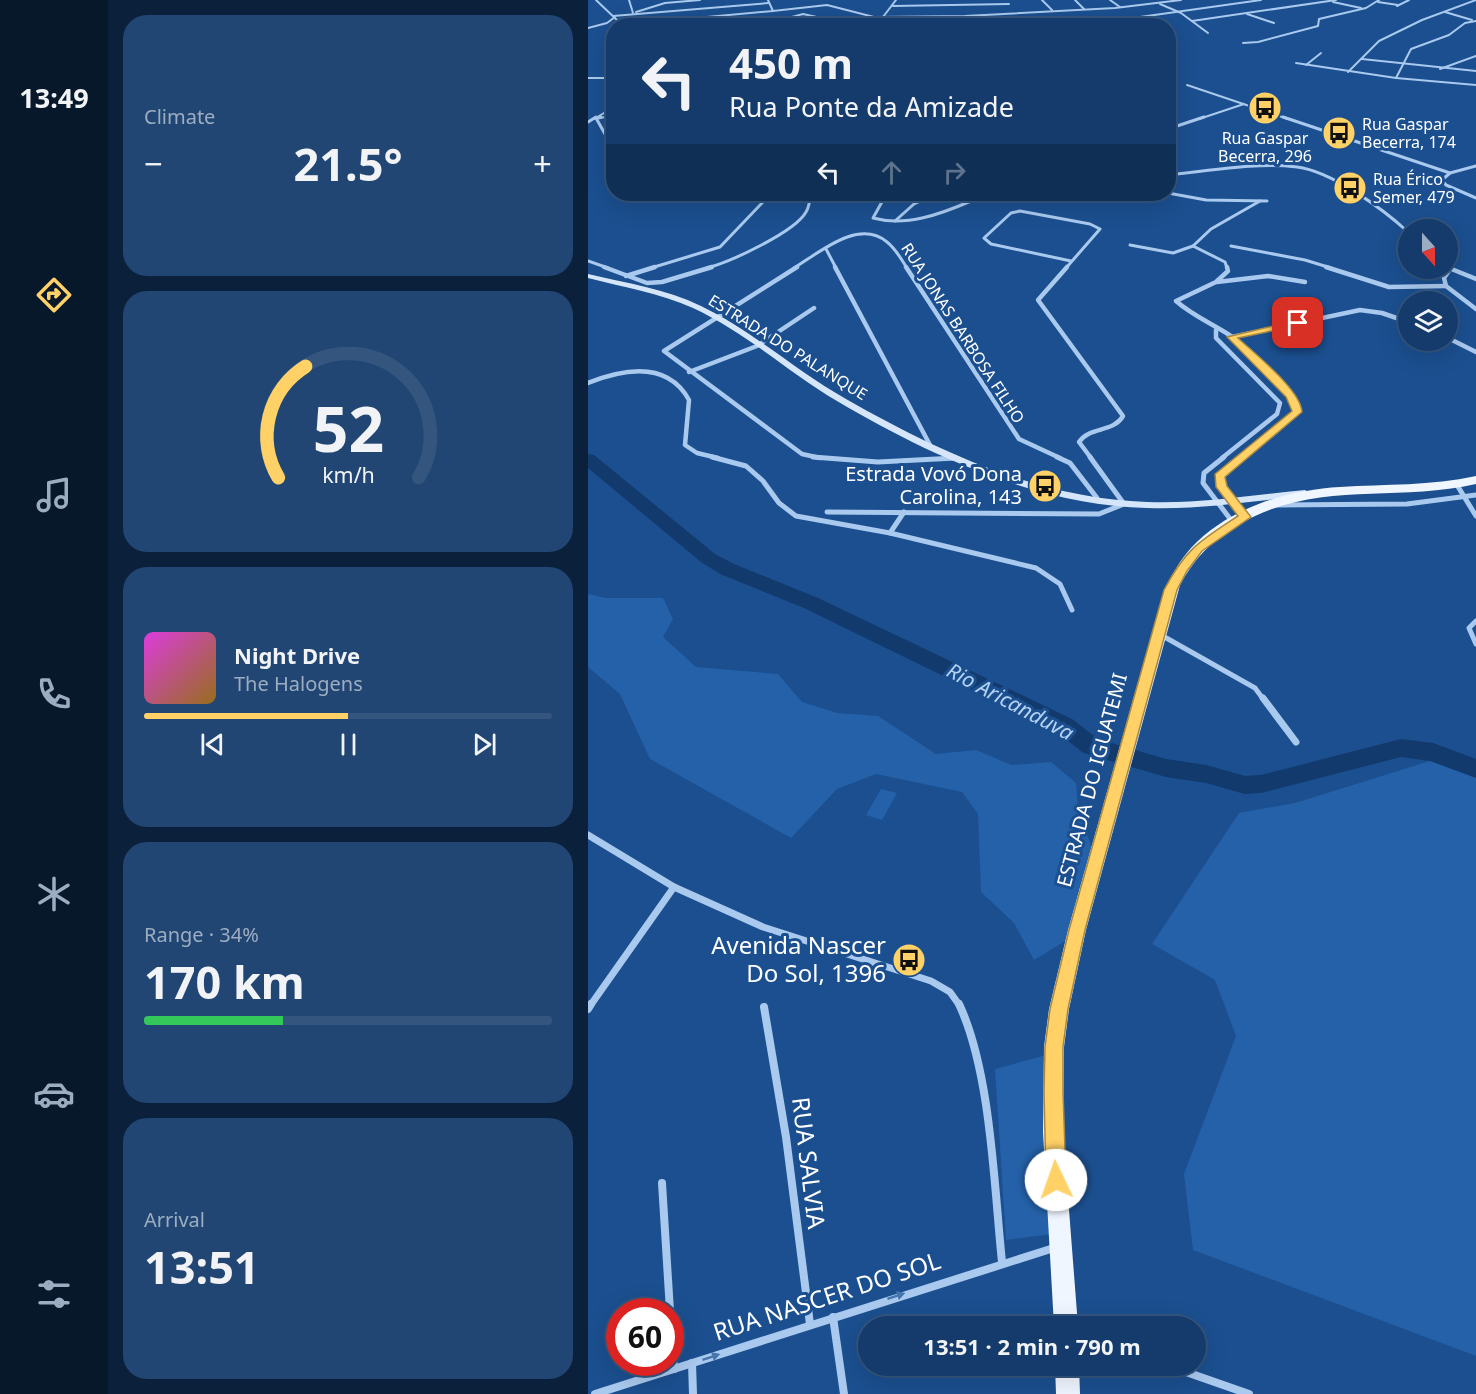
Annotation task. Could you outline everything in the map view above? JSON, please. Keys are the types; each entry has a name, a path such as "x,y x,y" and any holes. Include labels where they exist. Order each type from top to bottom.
{"main road":[{"name":"ESTRADA DO IGUATEMI","path":"1065,1316 1053,1132 1054,1047 1059,1009 1077,930 1131,743 1171,590 1182,569 1198,548 1239,520 1271,506 1319,492 1457,485 1476,480"},
{"path":"1067,1376 1068,1394"}],"street":[{"path":"596,0 616,18"},
{"path":"628,0 633,13"},
{"path":"628,14 665,3 700,0"},
{"path":"806,0 810,5"},
{"path":"884,17 897,0"},
{"path":"1005,0 1018,14"},
{"path":"1042,0 1052,10"},
{"path":"1075,0 1084,9"},
{"path":"1110,0 1121,8"},
{"path":"1151,0 1178,12 1208,33"},
{"path":"709,18 810,5 840,4 884,17 1018,14 1052,10 1121,8 1181,0"},
{"path":"1133,18 1261,0"},
{"path":"1192,21 1336,0"},
{"path":"1394,9 1409,0"},
{"path":"1348,72 1379,41 1414,24 1476,0"},
{"path":"614,16 768,1 772,11"},
{"path":"1330,1 1366,9"},
{"path":"1243,43 1258,42 1318,26 1319,19 1366,9 1378,1 1398,5"},
{"path":"892,6 1009,4"},
{"path":"1445,12 1476,21"},
{"path":"790,18 803,14 821,18"},
{"path":"1009,14 1013,18"},
{"path":"1247,14 1274,23"},
{"path":"1396,78 1409,52 1416,46 1449,35 1465,23 1476,21"},
{"path":"588,28 606,23"},
{"path":"1306,65 1321,53"},
{"path":"1439,69 1476,56"},
{"path":"1362,59 1439,69 1476,71"},
{"path":"1296,63 1396,78 1476,85"},
{"path":"588,78 606,78"},
{"path":"1187,85 1449,173"},
{"path":"1176,126 1244,104"},
{"path":"588,122 606,112"},
{"path":"596,118 606,116"},
{"path":"596,118 606,136"},
{"path":"1176,175 1273,166 1300,167 1332,179 1362,196 1398,223"},
{"path":"1476,166 1449,173 1442,180 1444,184 1476,198"},
{"path":"1176,194 1206,200 1267,201"},
{"path":"626,276 720,248 764,201"},
{"path":"588,261 647,283 662,282 722,264 781,234 806,213 810,201"},
{"path":"882,201 873,215 878,220 939,215 971,201"},
{"path":"895,220 920,201"},
{"path":"1130,245 1173,253 1193,246 1211,229 1260,201"},
{"path":"826,512 1099,514 1112,511 1124,504 1078,442 1086,433 1114,425 1123,416 1038,300 1099,230 1098,227 1017,212 1002,221 984,238 991,244 1071,261"},
{"name":"RUA JONAS BARBOSA FILHO","path":"689,372 664,351 714,317 847,236 860,234 878,236 890,243 1019,439 1070,463 1097,498"},
{"path":"1193,246 1228,264 1228,272 1216,282 1176,300 1185,310 1216,330 1232,337 1290,395 1298,408 1291,418 1222,472 1219,481 1239,520"},
{"path":"1231,246 1305,260 1389,287 1446,286 1476,309"},
{"path":"826,249 856,310 930,445"},
{"path":"1458,272 1476,279"},
{"name":"ESTRADA DO PALANQUE","path":"588,276 655,292 689,304 714,317 842,401 930,445 1031,485 1124,504 1215,502 1319,492"},
{"path":"1216,282 1268,276 1305,282"},
{"path":"1445,279 1446,286"},
{"path":"689,372 758,346 814,308"},
{"path":"1232,337 1342,313 1370,310 1398,319"},
{"path":"1216,330 1216,338 1276,398 1280,408 1270,421 1204,473 1203,483 1215,502 1239,520"},
{"path":"1458,344 1476,352"},
{"path":"588,383 628,370 652,371 667,376 690,402 689,420 683,437 685,445 691,450 746,466 763,481 779,503 796,516 890,533 1051,574 1063,587 1072,610"},
{"path":"689,372 797,451 808,456 894,461 960,458"},
{"path":"1457,485 1476,516"},
{"path":"1271,506 1407,504 1476,495"},
{"path":"890,533 904,512"},
{"path":"1476,621 1469,628 1476,644"},
{"path":"1159,633 1250,684 1262,696 1296,742"},
{"path":"588,836 674,887 763,927 931,981 950,992 960,1006 970,1035 984,1094 1002,1262"},
{"path":"588,1009 674,887"},
{"name":"RUA SALVIA","path":"764,1007 784,1127 810,1324"},
{"path":"662,1183 669,1298"},
{"name":"RUA NASCER DO SOL","path":"684,1366 1002,1262 1060,1246"},
{"path":"833,1317 844,1394"},
{"path":"692,1363 693,1394"},
{"name":"RUA NASCER DO SOL","path":"595,1394 652,1376"},
{"path":"1197,1376 1249,1394"}],"shaded area":[{"path":"588,594 606,598 663,598 673,619 663,637 696,667 778,674 802,702 837,713 878,716 936,754 976,750 1011,765 1051,762 1076,783 1078,807 1092,849 1067,940 1034,960 1014,923 981,892 978,814 962,792 876,774 837,789 791,838 650,759 620,694 588,667"},
{"path":"1446,756 1476,766 1476,1356 1193,1250 1184,1174 1236,1036 1215,980 1152,944 1239,813 1295,803"},
{"path":"881,789 897,793 882,820 866,815"},
{"path":"1050,1054 1044,1151 1053,1234 1006,1240 995,1069"}],"waterway":[{"name":"Rio Aricanduva","path":"588,459 708,558 727,569 811,603 896,646 1064,725 1090,746 1166,768 1206,774 1245,785 1261,784 1401,748 1433,752 1476,769"}],"place":[{"name":"Rua Gaspar Becerra, 296","path":"1265,108"},
{"name":"Rua Gaspar Becerra, 174","path":"1339,133"},
{"name":"Rua Érico Semer, 479","path":"1350,188"},
{"name":"Estrada Vovó Dona Carolina, 143","path":"1045,486"},
{"name":"Avenida Nascer Do Sol, 1396","path":"909,960"}],"route":[{"path":"1056,1180 1053,1092 1054,1047 1059,1009 1077,930 1131,743 1171,590 1189,558 1198,548 1245,517 1221,487 1219,476 1291,418 1298,408 1290,395 1232,337 1298,323"}]}
